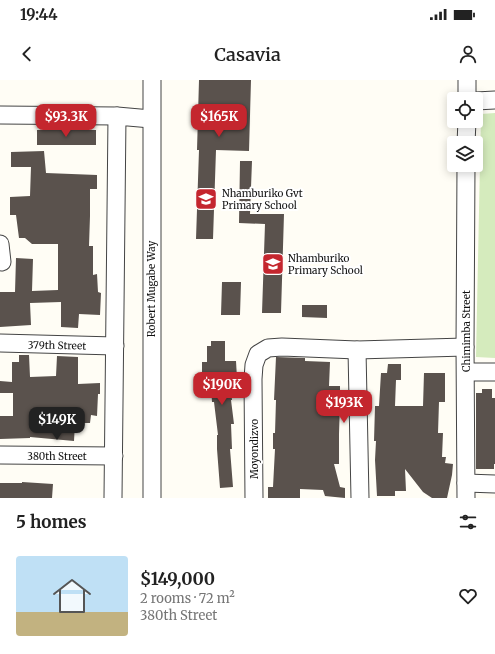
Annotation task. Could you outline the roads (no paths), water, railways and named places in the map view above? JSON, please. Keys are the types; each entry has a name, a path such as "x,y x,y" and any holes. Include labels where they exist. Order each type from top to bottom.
{"street":[{"name":"Robert Mugabe Way","path":"152,80 152,498"},
{"path":"467,80 467,92"},
{"path":"483,101 495,100"},
{"path":"0,116 117,116 151,119"},
{"path":"113,498 117,116"},
{"name":"Chimimba Street","path":"466,172 466,491"},
{"path":"0,244 2,262"},
{"name":"379th Street","path":"0,344 115,346"},
{"name":"Moyondizvo","path":"254,498 253,379 254,365 258,354 268,348 282,347 358,350"},
{"path":"360,498 358,350 465,347"},
{"path":"466,372 495,372"},
{"name":"380th Street","path":"0,455 114,456"},
{"path":"466,491 495,484"}],"place":[{"name":"Nhamburiko Gvt Primary School","path":"206,199"},
{"name":"Nhamburiko Primary School","path":"273,264"}]}
